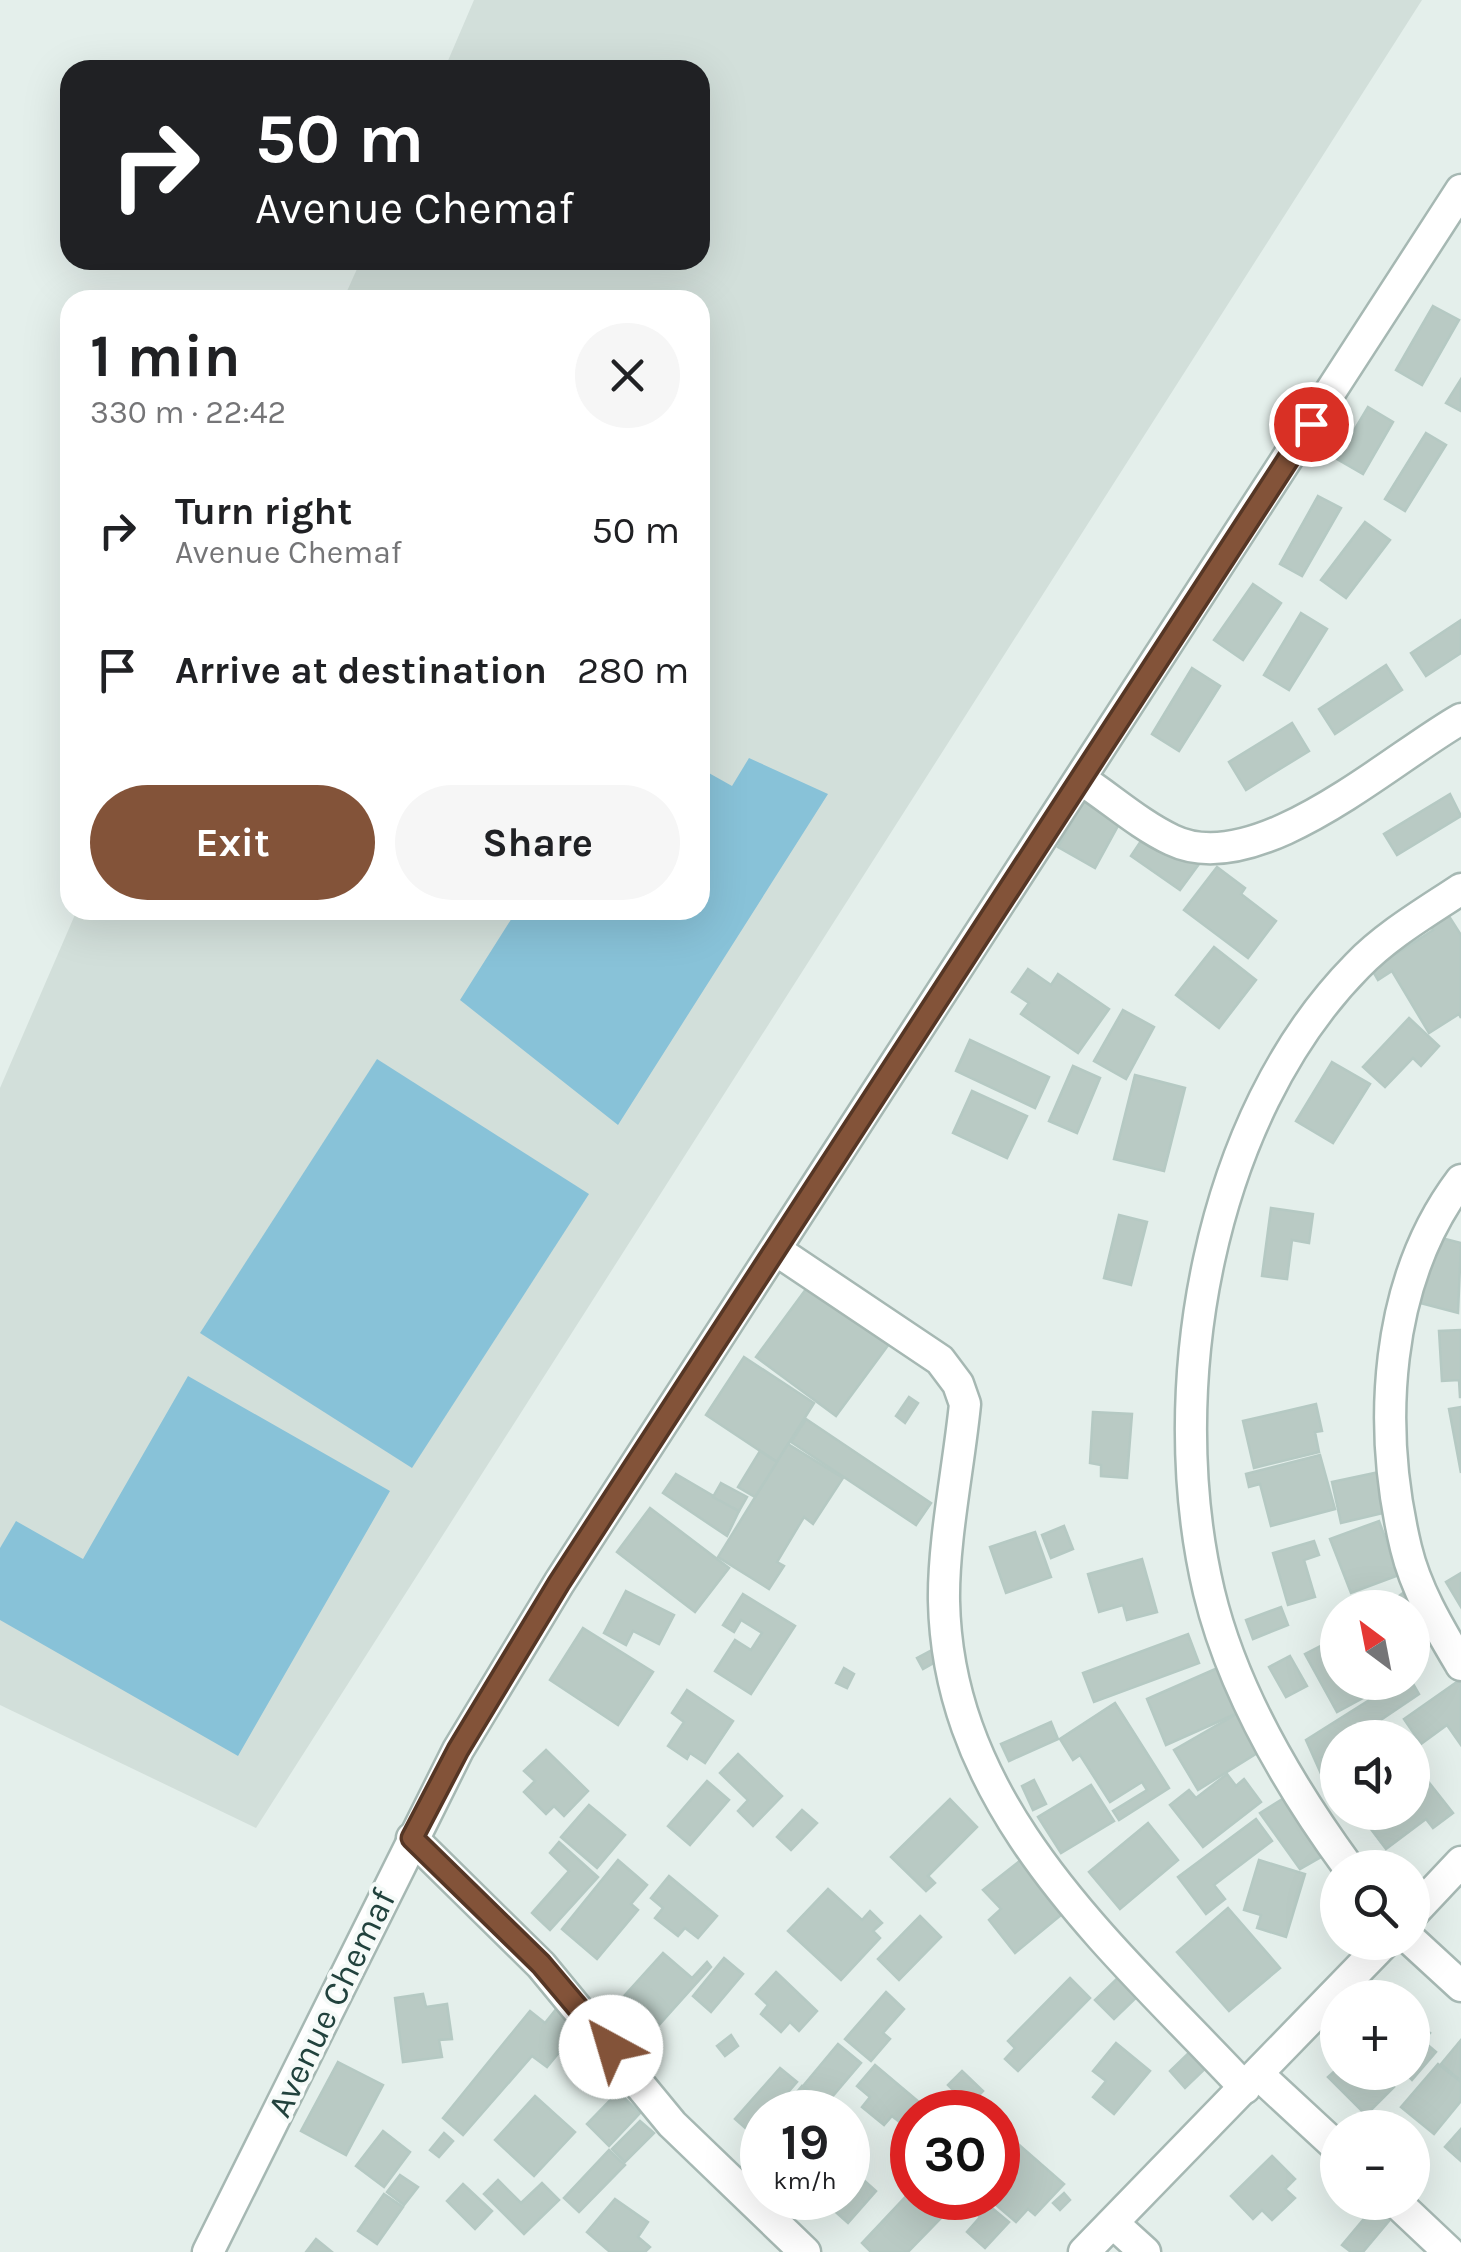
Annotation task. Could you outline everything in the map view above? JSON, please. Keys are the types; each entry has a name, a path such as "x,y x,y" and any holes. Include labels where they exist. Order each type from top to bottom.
{"street":[{"name":"Avenue Chemaf","path":"208,2252 412,1838 458,1750 549,1599 1082,780 1449,237 1461,190"},
{"path":"1082,780 1174,842 1207,848 1244,844 1304,820 1461,720"},
{"path":"1337,1850 1284,1771 1252,1706 1210,1593 1193,1446 1194,1360 1220,1204 1252,1126 1296,1046 1356,967 1398,931 1461,889"},
{"path":"1461,1180 1427,1234 1401,1308 1392,1368 1391,1431 1406,1548 1421,1591 1461,1665"},
{"path":"776,1250 932,1354 958,1384 965,1404 944,1601 966,1732 1028,1850 1066,1897 1252,2081 1320,2134"},
{"path":"412,1838 541,1964 672,2124 805,2252"},
{"path":"1430,1895 1461,1862"},
{"path":"1430,1958 1461,1986"},
{"path":"1084,2252 1368,1960"},
{"path":"1415,2220 1449,2252"},
{"path":"1113,2223 1145,2252"}],"shaded area":[{"path":"474,0 1422,0 256,1828 0,1705 0,1088 73,920 710,920 710,290 348,290 356,270 710,270 710,60 448,60"}],"water":[{"path":"749,758 828,794 618,1125 460,1000 511,920 710,920 710,774 732,786"},
{"path":"377,1059 589,1194 412,1468 200,1333"},
{"path":"188,1376 390,1491 238,1756 0,1620 0,1548 16,1521 83,1559"}],"building":[{"path":"1433,306 1459,320 1422,385 1396,370"},
{"path":"1461,379 1461,411 1446,403"},
{"path":"1368,407 1393,422 1363,474 1337,459"},
{"path":"1426,433 1446,445 1405,511 1385,499"},
{"path":"1318,496 1341,508 1302,576 1280,564"},
{"path":"1365,522 1390,540 1346,598 1321,580"},
{"path":"1253,584 1281,603 1243,660 1214,640"},
{"path":"1301,613 1327,629 1289,690 1264,675"},
{"path":"1461,620 1461,653 1426,676 1411,653"},
{"path":"1386,665 1402,690 1335,734 1319,709"},
{"path":"1192,668 1220,686 1179,751 1152,734"},
{"path":"1292,723 1309,751 1246,790 1229,762"},
{"path":"1088,793 1125,813 1095,868 1058,847"},
{"path":"1450,794 1461,816 1397,855 1384,834"},
{"path":"1149,829 1199,864 1180,890 1131,856"},
{"path":"1217,867 1245,888 1241,894 1276,921 1248,958 1184,910"},
{"path":"1445,910 1461,935 1461,1018 1459,1014 1429,1033 1392,971 1378,980 1368,963 1392,948 1396,954 1433,930 1428,921"},
{"path":"1214,947 1256,980 1219,1028 1176,995"},
{"path":"1028,969 1051,985 1058,974 1109,1009 1078,1053 1021,1014 1029,1003 1012,992"},
{"path":"1123,1010 1154,1027 1126,1079 1094,1061"},
{"path":"1409,1018 1439,1046 1421,1066 1413,1058 1385,1087 1363,1067"},
{"path":"970,1040 1049,1077 1035,1108 956,1071"},
{"path":"1332,1062 1370,1084 1333,1143 1296,1121"},
{"path":"1073,1066 1100,1078 1077,1133 1049,1121"},
{"path":"1135,1075 1185,1088 1164,1171 1114,1159"},
{"path":"972,1091 1027,1116 1007,1158 953,1133"},
{"path":"1271,1208 1313,1214 1309,1243 1292,1240 1287,1279 1262,1276"},
{"path":"1119,1215 1147,1222 1131,1285 1104,1278"},
{"path":"1430,1235 1461,1243 1458,1313 1413,1301"},
{"path":"809,1285 889,1344 836,1416 756,1357"},
{"path":"1461,1330 1460,1397 1459,1380 1442,1381 1439,1331"},
{"path":"744,1357 814,1403 777,1462 706,1415"},
{"path":"909,1397 918,1403 905,1423 896,1416"},
{"path":"1316,1404 1322,1431 1315,1432 1319,1452 1254,1468 1243,1421"},
{"path":"1461,1407 1461,1473 1449,1409"},
{"path":"1093,1412 1132,1414 1127,1478 1101,1476 1101,1465 1090,1463"},
{"path":"806,1419 931,1503 916,1525 791,1442"},
{"path":"788,1444 843,1478 813,1524 804,1517 777,1562 784,1566 769,1589 718,1557"},
{"path":"760,1451 777,1462 755,1497 738,1487"},
{"path":"1320,1455 1335,1509 1271,1526 1260,1484 1249,1487 1246,1474"},
{"path":"1379,1472 1387,1512 1341,1523 1332,1482"},
{"path":"676,1474 739,1511 727,1536 663,1493"},
{"path":"721,1483 747,1497 739,1511 713,1497"},
{"path":"650,1508 729,1568 695,1612 617,1552"},
{"path":"1379,1521 1399,1575 1350,1590 1330,1539"},
{"path":"1064,1526 1073,1549 1051,1558 1042,1535"},
{"path":"1035,1532 1051,1577 1006,1593 990,1547"},
{"path":"1314,1541 1319,1555 1304,1560 1315,1597 1288,1605 1273,1553"},
{"path":"1142,1559 1157,1612 1127,1620 1123,1605 1099,1612 1088,1574"},
{"path":"1461,1573 1461,1607 1446,1582"},
{"path":"626,1591 674,1615 659,1644 633,1631 626,1645 604,1633"},
{"path":"743,1594 795,1626 751,1694 715,1671 735,1640 751,1650 762,1633 741,1620 734,1632 723,1625"},
{"path":"1281,1607 1288,1625 1253,1639 1246,1620"},
{"path":"583,1628 653,1672 618,1725 550,1680"},
{"path":"1188,1634 1199,1663 1094,1702 1083,1673"},
{"path":"1320,1646 1320,1681 1305,1654"},
{"path":"934,1649 939,1660 923,1669 917,1658"},
{"path":"1290,1656 1307,1686 1286,1697 1269,1667"},
{"path":"1220,1667 1240,1712 1166,1745 1147,1699"},
{"path":"844,1668 854,1674 847,1688 836,1683"},
{"path":"1461,1679 1461,1745 1447,1725 1430,1737 1430,1720 1404,1719"},
{"path":"687,1690 733,1721 705,1763 690,1753 687,1759 668,1746 684,1722 672,1713"},
{"path":"1330,1700 1359,1700 1337,1712"},
{"path":"1369,1700 1410,1700 1381,1720 1338,1720"},
{"path":"1115,1703 1169,1788 1119,1820 1113,1811 1147,1790 1142,1782 1110,1802 1080,1755 1073,1760 1060,1739"},
{"path":"1240,1712 1262,1750 1198,1790 1174,1750"},
{"path":"1051,1722 1058,1739 1009,1761 1001,1744"},
{"path":"1320,1731 1320,1772 1306,1740"},
{"path":"546,1750 588,1791 564,1816 554,1806 546,1814 524,1792 535,1781 524,1771"},
{"path":"738,1754 782,1796 753,1826 738,1811 748,1800 720,1773"},
{"path":"1227,1774 1236,1786 1244,1779 1261,1802 1203,1847 1170,1805 1189,1790 1196,1798"},
{"path":"1034,1780 1046,1804 1033,1810 1022,1786"},
{"path":"707,1781 729,1800 690,1845 668,1826"},
{"path":"1430,1784 1453,1813 1433,1828 1430,1824"},
{"path":"1091,1785 1114,1821 1061,1853 1038,1817"},
{"path":"1289,1795 1326,1850 1320,1850 1320,1858 1300,1869 1260,1813"},
{"path":"950,1799 977,1827 928,1876 935,1883 926,1891 891,1857"},
{"path":"589,1805 625,1835 597,1868 561,1837"},
{"path":"802,1810 817,1823 791,1850 777,1837"},
{"path":"1256,1819 1272,1841 1214,1885 1225,1899 1206,1914 1178,1877"},
{"path":"1148,1823 1178,1860 1120,1909 1089,1872"},
{"path":"1372,1830 1411,1830 1386,1849"},
{"path":"559,1842 598,1877 550,1930 532,1913 569,1871 550,1853"},
{"path":"1026,1856 1067,1910 1015,1953 989,1920 1001,1909 983,1890"},
{"path":"618,1860 647,1885 631,1904 638,1910 597,1959 562,1929"},
{"path":"1259,1860 1305,1874 1286,1937 1257,1928 1261,1915 1244,1910"},
{"path":"669,1876 717,1916 698,1938 685,1928 678,1936 655,1918 663,1908 651,1898"},
{"path":"828,1889 862,1920 870,1911 882,1923 873,1931 880,1938 841,1980 788,1931"},
{"path":"1228,1908 1280,1968 1229,2011 1177,1952"},
{"path":"920,1916 941,1937 899,1980 878,1959"},
{"path":"663,1953 692,1978 707,1962 711,1967 641,2045 607,2015"},
{"path":"724,1958 743,1974 711,2012 693,1996"},
{"path":"1125,1971 1144,1990 1114,2019 1095,2000"},
{"path":"776,1972 817,2011 799,2031 790,2022 781,2032 761,2014 768,2005 756,1994"},
{"path":"1070,1978 1090,1998 1018,2071 1005,2059 1015,2048 1008,2041"},
{"path":"886,1992 904,2009 883,2033 890,2039 871,2061 845,2039"},
{"path":"423,1994 426,2007 447,2004 452,2039 439,2040 442,2057 403,2062 395,1998"},
{"path":"557,2008 580,2027 547,2067 532,2056 463,2135 443,2118 530,2011 545,2023"},
{"path":"731,2035 738,2046 725,2056 717,2046"},
{"path":"1461,2040 1461,2081 1441,2064"},
{"path":"1116,2043 1150,2071 1114,2114 1093,2097 1106,2081 1093,2071"},
{"path":"838,2044 861,2063 838,2090 808,2090 803,2086"},
{"path":"1197,2045 1213,2061 1185,2088 1170,2071"},
{"path":"338,2062 383,2085 346,2155 301,2131"},
{"path":"1438,2064 1461,2082 1461,2101 1434,2134 1430,2131 1430,2110 1401,2107 1416,2090 1430,2090 1430,2073"},
{"path":"875,2065 905,2090 890,2090 890,2118 884,2125 870,2114 870,2090 857,2086"},
{"path":"780,2068 797,2082 790,2090 761,2090"},
{"path":"962,2071 982,2090 953,2090 948,2085"},
{"path":"1341,2090 1391,2090 1371,2110 1361,2110"},
{"path":"618,2092 640,2113 609,2146 587,2124"},
{"path":"535,2096 575,2132 534,2176 495,2140"},
{"path":"640,2121 654,2133 625,2162 612,2149"},
{"path":"1461,2129 1461,2161 1445,2147"},
{"path":"383,2131 410,2152 384,2187 356,2166"},
{"path":"444,2133 453,2141 439,2157 430,2150"},
{"path":"1020,2146 1064,2184 1035,2215 1028,2209 1020,2218"},
{"path":"609,2150 625,2165 579,2212 564,2198"},
{"path":"1272,2156 1295,2179 1285,2189 1295,2198 1272,2220 1262,2210 1253,2219 1231,2196"},
{"path":"400,2175 418,2187 404,2205 387,2192"},
{"path":"498,2180 521,2203 542,2183 559,2200 524,2234 484,2194"},
{"path":"463,2184 492,2211 475,2229 447,2201"},
{"path":"1064,2193 1070,2200 1060,2210 1053,2203"},
{"path":"384,2194 403,2207 377,2244 358,2231"},
{"path":"615,2199 648,2222 638,2237 650,2247 645,2252 610,2252 587,2232"},
{"path":"890,2213 890,2220 939,2220 908,2252 871,2252 862,2243"},
{"path":"977,2220 1009,2222 985,2248 967,2232"},
{"path":"1363,2220 1389,2221 1363,2252 1351,2252 1342,2245"},
{"path":"316,2239 332,2252 306,2252"}],"route":[{"path":"611,2047 541,1964 412,1838 458,1750 559,1583 1311,424"}]}
